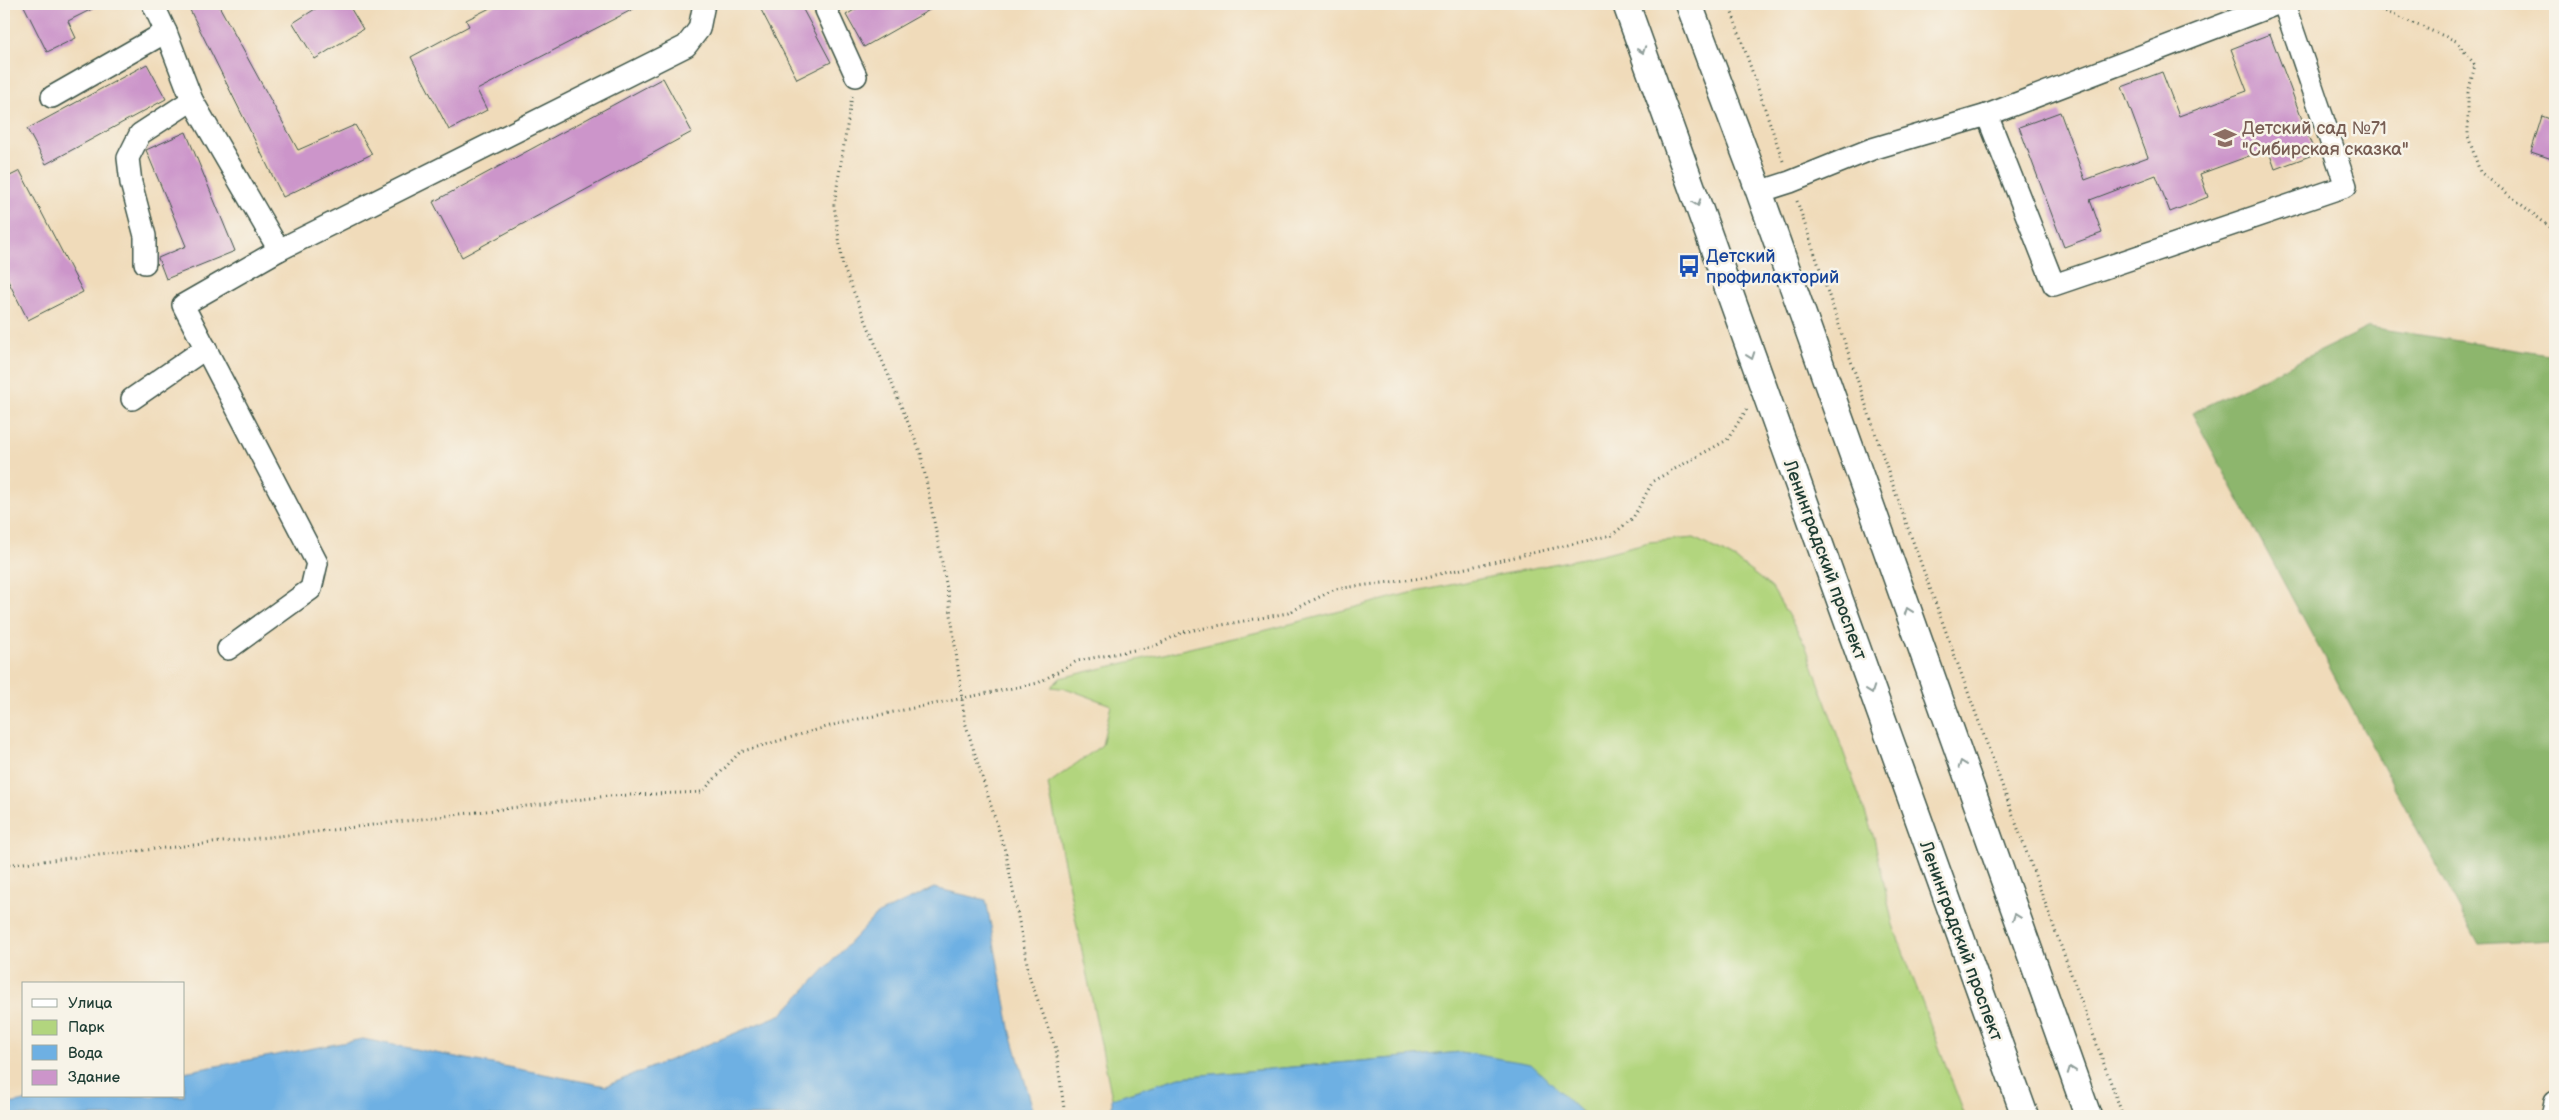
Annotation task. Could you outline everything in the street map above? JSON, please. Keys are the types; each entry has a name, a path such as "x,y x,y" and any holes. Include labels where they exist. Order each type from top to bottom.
{"main road":[{"name":"Ленинградский проспект","path":"1626,4 2025,1116"},
{"path":"1689,4 1759,192 2088,1116"}],"lane":[{"path":"153,4 166,32 192,100 279,250"},
{"path":"228,649 311,589 317,563 183,305 279,250 686,46 699,29 704,4"},
{"path":"1759,192 1790,182 1872,149 1987,115 2277,4"},
{"path":"1987,115 2054,285 2346,186 2284,4"},
{"path":"828,6 856,76"},
{"path":"52,97 166,32"},
{"path":"145,263 145,236 131,183 128,158 140,134 192,100"},
{"path":"132,399 206,348"},
{"path":"2552,1116 2555,1102"}],"path":[{"path":"1729,4 1900,506 2123,1116"},
{"path":"2367,4 2456,41 2475,65 2468,94 2468,136 2480,172 2555,231"},
{"path":"856,76 834,205 843,266 921,454 949,599 965,722 1006,854 1030,979 1056,1049 1065,1116"},
{"path":"4,865 298,834 608,796 702,792 740,752 844,722 1038,683 1077,661 1155,646 1183,632 1288,613 1335,589 1422,578 1612,535 1633,518 1653,481 1727,440 1752,401"}],"green space":[{"path":"2369,327 2555,356 2555,910 2552,940 2479,944 2192,413"},
{"path":"1694,538 1736,560 1772,588 1805,644 1874,838 1893,925 1965,1116 1585,1116 1584,1113 1461,1052 1180,1077 1112,1098 1048,784 1102,745 1111,705 1068,689 1051,687 1060,678 1267,630 1406,594 1602,554 1649,542"}],"water":[{"path":"934,888 986,900 1011,1033 1035,1116 4,1116 4,1105 40,1098 185,1098 185,1072 363,1039 606,1086 782,1014 876,915"},
{"path":"1461,1052 1531,1064 1585,1116 1112,1116 1112,1098 1180,1077"}],"building":[{"path":"23,4 102,4 68,21 76,38 47,52"},
{"path":"187,4 218,4 298,150 355,125 372,154 283,197"},
{"path":"323,4 348,4 363,29 315,59 293,23"},
{"path":"498,4 643,4 477,90 487,110 449,130 411,57 469,26 466,20"},
{"path":"758,4 800,4 831,62 797,79"},
{"path":"864,4 940,4 864,47 846,15"},
{"name":"Детский сад №71 \"Сибирская сказка\"","path":"2270,34 2315,154 2275,169 2268,149 2200,174 2208,197 2170,212 2156,175 2090,200 2102,233 2064,247 2019,127 2060,112 2085,180 2148,157 2122,87 2162,72 2179,116 2247,91 2231,49"},
{"path":"147,64 166,99 46,164 27,129"},
{"path":"663,78 692,132 462,257 433,202"},
{"path":"2542,116 2555,121 2555,160 2531,152"},
{"path":"186,132 235,251 166,279 158,258 186,246 146,150"},
{"path":"20,171 83,292 28,320 4,273 4,179"}],"place":[{"name":"Детский сад №71 \"Сибирская сказка\"","path":"2225,138"},
{"name":"Детский профилакторий","path":"1689,266"}]}
